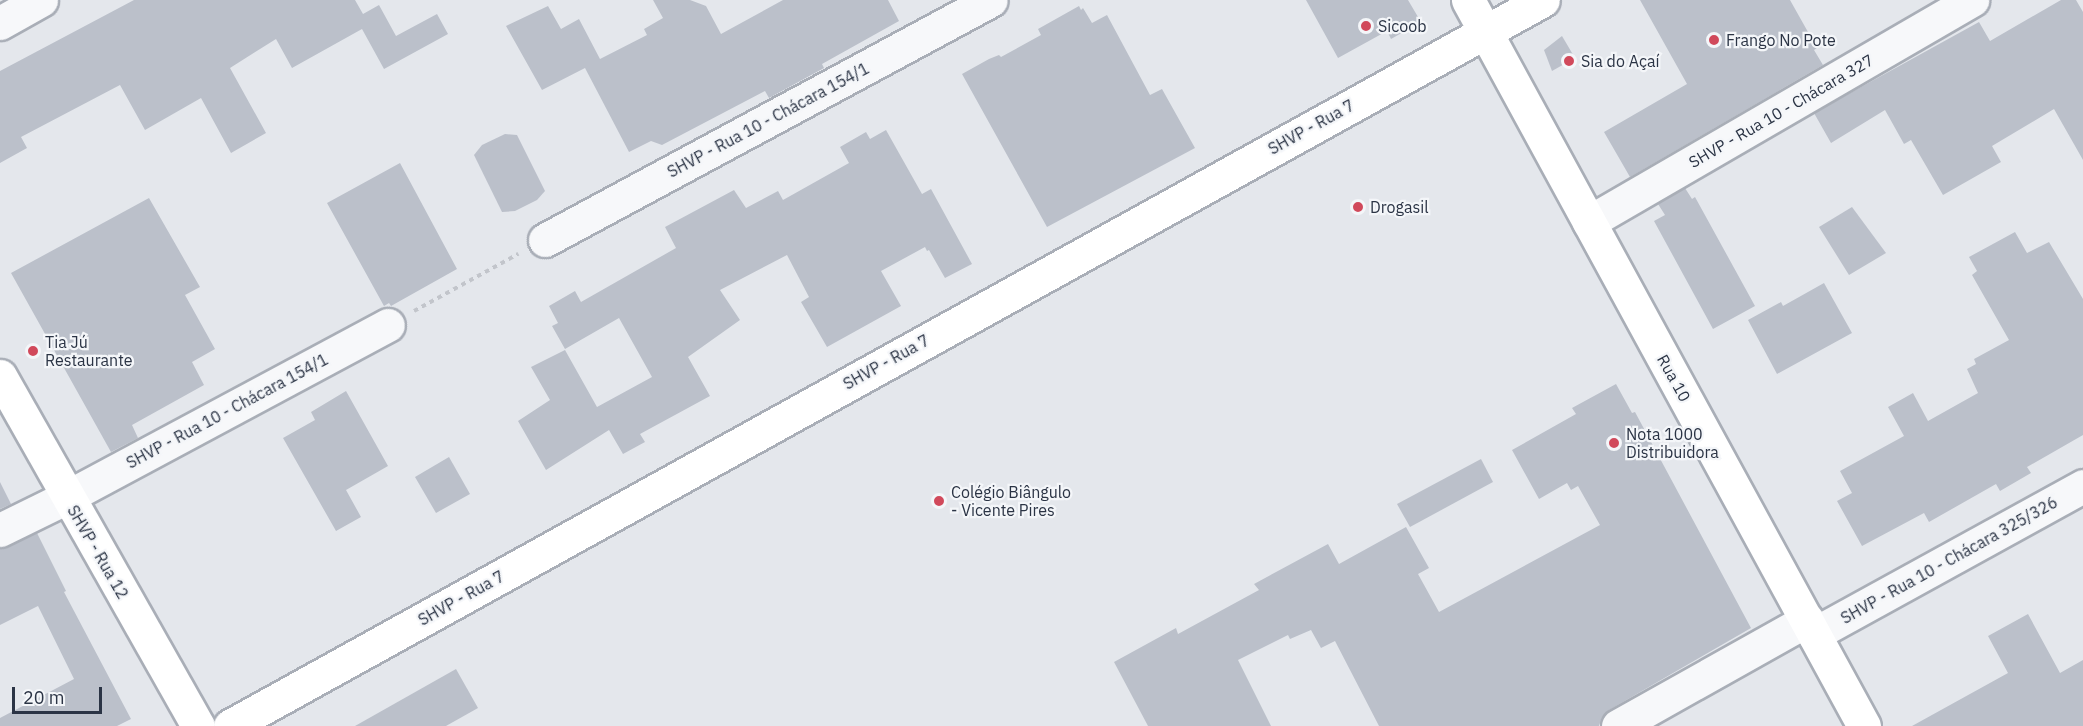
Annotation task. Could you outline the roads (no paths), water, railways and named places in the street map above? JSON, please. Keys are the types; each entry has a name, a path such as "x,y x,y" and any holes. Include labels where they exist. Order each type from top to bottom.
{"street":[{"path":"0,22 41,0"},
{"name":"SHVP - Rua 10 - Chácara 154/1","path":"545,240 991,0"},
{"name":"Rua 10","path":"1468,0 1864,726"},
{"name":"SHVP - Rua 7","path":"230,726 1543,0"},
{"name":"SHVP - Rua 10 - Chácara 327","path":"1589,222 1972,0"},
{"name":"SHVP - Rua 10 - Chácara 154/1","path":"0,530 67,497 388,325"},
{"name":"SHVP - Rua 12","path":"0,376 198,726"},
{"name":"SHVP - Rua 10 - Chácara 325/326","path":"1618,726 2083,486"}],"place":[{"name":"Sicoob","path":"1366,26"},
{"name":"Frango No Pote","path":"1714,40"},
{"name":"Sia do Açaí","path":"1569,61"},
{"name":"Drogasil","path":"1358,207"},
{"name":"Tia Jú Restaurante","path":"33,351"},
{"name":"Nota 1000 Distribuidora","path":"1614,443"},
{"name":"Colégio Biângulo - Vicente Pires","path":"939,501"}]}
